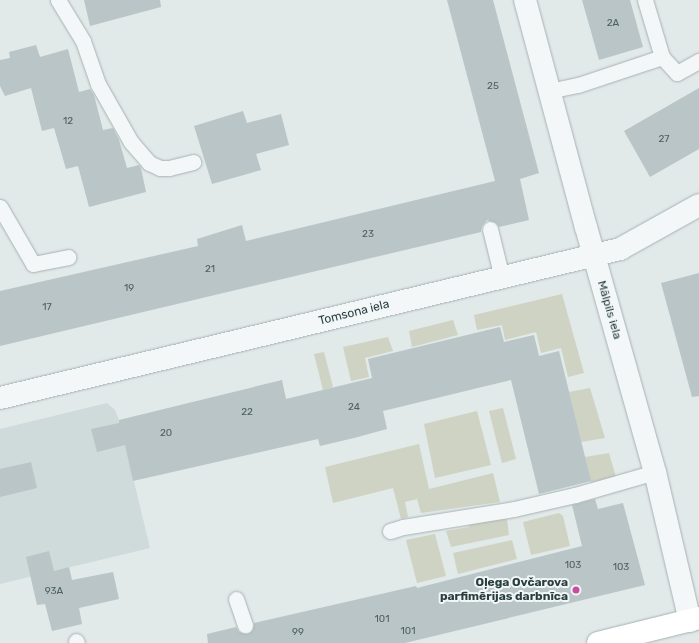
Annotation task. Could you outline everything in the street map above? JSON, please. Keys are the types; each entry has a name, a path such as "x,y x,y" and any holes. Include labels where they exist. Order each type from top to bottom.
{"main road":[{"path":"598,643 695,619"}],"street":[{"name":"Mālpils iela","path":"525,0 594,256 695,619"},
{"name":"Tomsona iela","path":"0,398 620,249 699,205"}],"lane":[{"path":"58,0 83,41 98,84 131,142 149,163 160,168 169,168 193,162"},
{"path":"645,0 662,57 677,73 699,61"},
{"path":"549,91 578,85 662,57"},
{"path":"0,207 32,264 68,257"},
{"path":"490,229 502,278"},
{"path":"390,531 403,527 514,508 575,495 654,472"},
{"path":"236,599 245,625"}],"shaded area":[{"path":"107,403 115,410 119,420 150,548 0,584 0,429"}],"green space":[{"path":"562,294 584,373 568,377 561,348 541,353 536,332 505,340 502,325 477,330 474,315"},
{"path":"453,320 458,335 412,347 409,331"},
{"path":"388,337 393,351 365,358 369,377 351,381 343,347"},
{"path":"324,352 333,387 323,390 314,354"},
{"path":"590,388 605,438 581,442 569,392"},
{"path":"503,408 516,459 502,463 489,411"},
{"path":"477,411 491,465 435,478 424,424"},
{"path":"419,444 429,489 493,473 500,502 421,513 417,499 405,502 408,517 401,519 393,488 333,503 325,467"},
{"path":"609,453 616,477 591,483 585,457"},
{"path":"559,513 563,516 570,546 531,555 523,522"},
{"path":"507,519 509,535 451,547 446,531 469,527 468,521 471,523"},
{"path":"435,534 446,576 417,583 406,540"},
{"path":"512,540 517,559 458,574 453,553"}],"building":[{"path":"84,0 160,0 161,7 90,26"},
{"path":"447,0 493,0 539,173 520,179 529,220 499,227 496,223 487,220 482,226 481,232 0,346 0,291 198,246 197,239 242,225 246,241 495,181"},
{"path":"582,0 630,0 643,47 599,60"},
{"path":"36,45 40,57 68,49 79,92 90,89 94,95 103,130 113,128 119,140 127,168 139,165 146,192 89,207 78,166 66,169 54,128 42,131 31,88 5,96 0,86 0,60 10,58 9,52"},
{"path":"699,88 699,149 650,177 624,131"},
{"path":"243,111 247,123 281,114 289,145 256,154 261,170 212,184 194,126"},
{"path":"699,273 699,396 692,397 661,283"},
{"path":"500,327 504,342 534,335 539,356 559,351 591,481 539,494 511,380 383,411 387,429 354,438 320,446 318,439 133,481 125,445 97,452 91,429 119,423 119,420 282,380 286,399 372,378 368,359"},
{"path":"31,462 37,488 0,497 0,469"},
{"path":"595,499 598,509 623,503 645,585 405,643 208,643 207,634 236,627 239,632 248,634 252,631 254,623 416,586 417,588 582,546 572,505"},
{"path":"49,551 54,571 69,567 72,580 113,572 119,599 79,608 82,624 52,631 45,604 37,605 26,557"}],"place":[{"name":"Oļega Ovčarova parfimērijas darbnīca","path":"576,590"}]}
